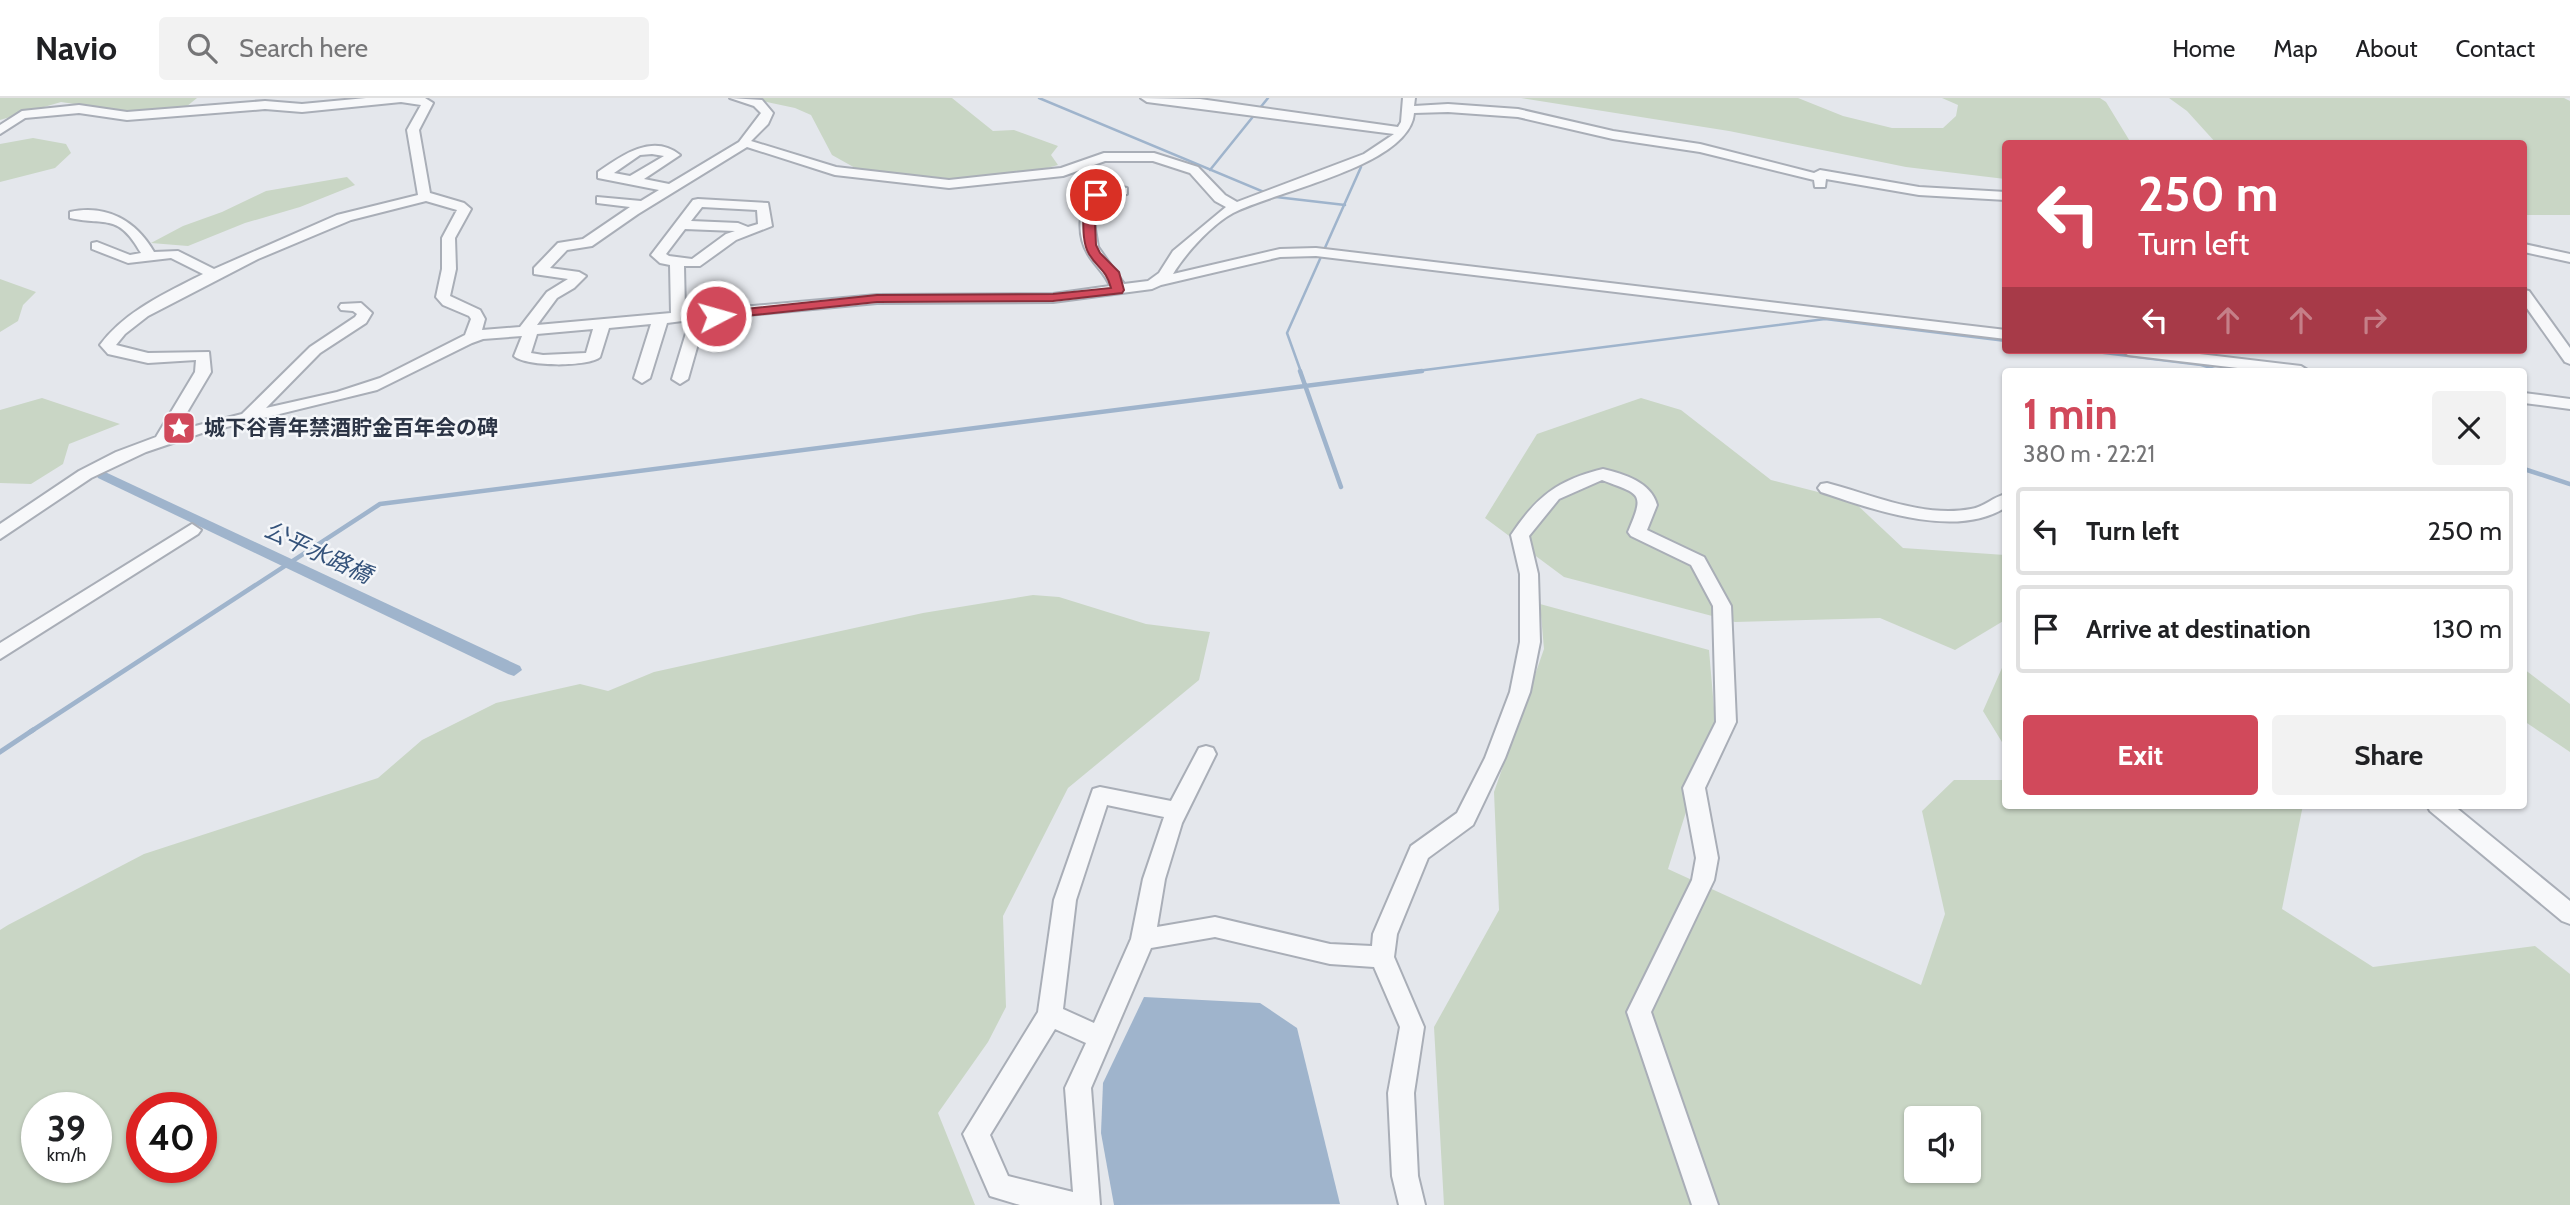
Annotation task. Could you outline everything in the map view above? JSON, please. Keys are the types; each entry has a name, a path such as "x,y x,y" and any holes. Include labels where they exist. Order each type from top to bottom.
{"street":[{"path":"736,98 758,103 767,113 764,121 745,140 747,143"},
{"path":"1147,98 1402,131"},
{"path":"0,114 22,115 79,108 127,116 151,116 265,105 302,108 417,99 427,103 413,130 425,197"},
{"path":"1159,281 1178,254 1219,216 1380,152 1402,131 1407,122 1408,104 1518,113 1613,135 1711,151 1820,183 1820,174 1919,191 2002,196"},
{"path":"0,130 22,115"},
{"path":"602,325 592,357 542,360 522,356 528,330 552,295 579,276 539,271 563,246 587,243 643,205 747,143 835,171 949,184 1063,172 1104,157 1154,157 1194,170 1220,198 1236,207"},
{"path":"633,180 672,188"},
{"path":"1118,290 1113,272 1095,254 1091,245 1088,202 1096,195 1122,191"},
{"path":"162,440 203,372 204,355 148,358 113,351 108,345 109,341 134,317 172,295 259,253 342,218 425,197 456,203 464,209 447,241 449,270 443,297 448,302 475,313 478,319 472,338"},
{"path":"602,200 643,205"},
{"path":"698,203 763,206 765,226 746,232 731,237 695,263 665,260 658,255 698,203"},
{"path":"75,215 103,215 114,218 136,232 149,256"},
{"path":"681,225 738,227 746,232"},
{"path":"97,246 128,259 173,254 215,275"},
{"path":"2527,249 2570,258"},
{"path":"0,533 51,496 128,452 162,440 374,386 472,338 528,330 877,299 1053,298 1142,288 1159,281 1280,253 1308,251 2002,335"},
{"path":"677,261 678,318"},
{"path":"2527,298 2570,359"},
{"path":"247,418 315,350 361,320 365,313 356,306 346,307"},
{"path":"680,379 698,317"},
{"path":"642,378 660,320"},
{"path":"2161,354 2276,368"},
{"path":"2527,398 2570,404"},
{"path":"1412,1205 1405,1176 1401,1093 1412,1027 1382,957 1385,934 1419,852 1465,819 1495,758 1520,692 1530,642 1530,574 1520,535 1553,495 1584,479 1603,474 1632,485 1646,496 1648,505 1637,532 1698,561 1722,606 1726,722 1694,788 1707,858 1703,880 1639,1012 1704,1205"},
{"path":"1827,488 1917,515 1977,514 2002,501"},
{"path":"0,652 192,530"},
{"path":"1087,1205 1078,1088 1143,939 1154,879 1177,811 1206,754"},
{"path":"1073,1205 999,1187 976,1134 1050,1015 1065,900 1100,795 1177,811"},
{"path":"2443,809 2570,914"},
{"path":"1143,939 1214,928 1330,954 1382,957"},
{"path":"1050,1015 1100,1037"}],"green space":[{"path":"0,98 197,98 181,111 134,113 61,102 0,120"},
{"path":"748,98 952,98 993,131 1014,130 1058,146 1051,155 1058,165 1033,172 955,179 857,169 832,155 811,115 795,108"},
{"path":"1521,98 1798,98 1843,116 1892,128 1943,128 1956,116 1958,105 1942,98 2100,98 2106,102 2129,140 2002,140 2002,179 1906,167 1729,131"},
{"path":"2169,98 2564,98 2570,101 2570,215 2527,215 2527,140 2213,140 2187,111"},
{"path":"33,138 66,144 71,153 55,168 0,182 0,144"},
{"path":"347,177 355,185 188,246 151,243 183,226 222,212 266,191"},
{"path":"0,279 36,292 23,305 18,321 0,332"},
{"path":"42,398 120,424 69,444 63,464 31,484 0,483 0,410"},
{"path":"1641,398 1681,410 1771,480 1853,501 1903,548 2002,555 2002,622 1955,650 1880,618 1735,622 1564,577 1485,518 1537,434"},
{"path":"1033,595 1059,597 1146,624 1210,632 1199,680 1068,788 1003,916 1006,1007 988,1042 938,1113 975,1205 0,1205 0,930 144,854 378,778 422,740 496,703 580,684 608,691 654,672 923,613"},
{"path":"1540,604 1709,650 1715,720 1668,869 1921,985 1945,914 1922,811 1954,780 2002,780 2002,809 2302,809 2282,909 2373,967 2535,946 2570,974 2570,1205 1444,1205 1434,1027 1499,910 1494,792 1544,649"},
{"path":"2002,668 2002,742 1983,711"},
{"path":"2527,671 2570,704 2570,752 2527,723"}],"water":[{"path":"1144,997 1260,1003 1297,1028 1340,1204 1114,1205 1101,1133 1103,1083"}],"waterway":[{"path":"1039,98 1210,170"},
{"path":"1210,170 1268,98"},
{"path":"1344,205 1361,167"},
{"path":"1210,170 1276,197 1344,205"},
{"path":"1301,372 1287,333 1344,205"},
{"path":"1409,372 1825,319 2002,341"},
{"path":"2112,354 2211,368"},
{"path":"1300,371 1305,386"},
{"path":"1305,386 1422,371"},
{"path":"30,732 380,504 1305,386"},
{"path":"1305,386 1341,487"},
{"path":"2527,470 2570,484"},
{"name":"公平水路橋","path":"103,475 514,670"},
{"path":"0,752 30,732"}],"place":[{"name":"城下谷青年禁酒貯金百年会の碑","path":"179,428"}],"route":[{"path":"716,316 877,299 1053,298 1118,290 1113,272 1095,254 1091,245 1088,202 1096,195"}]}
